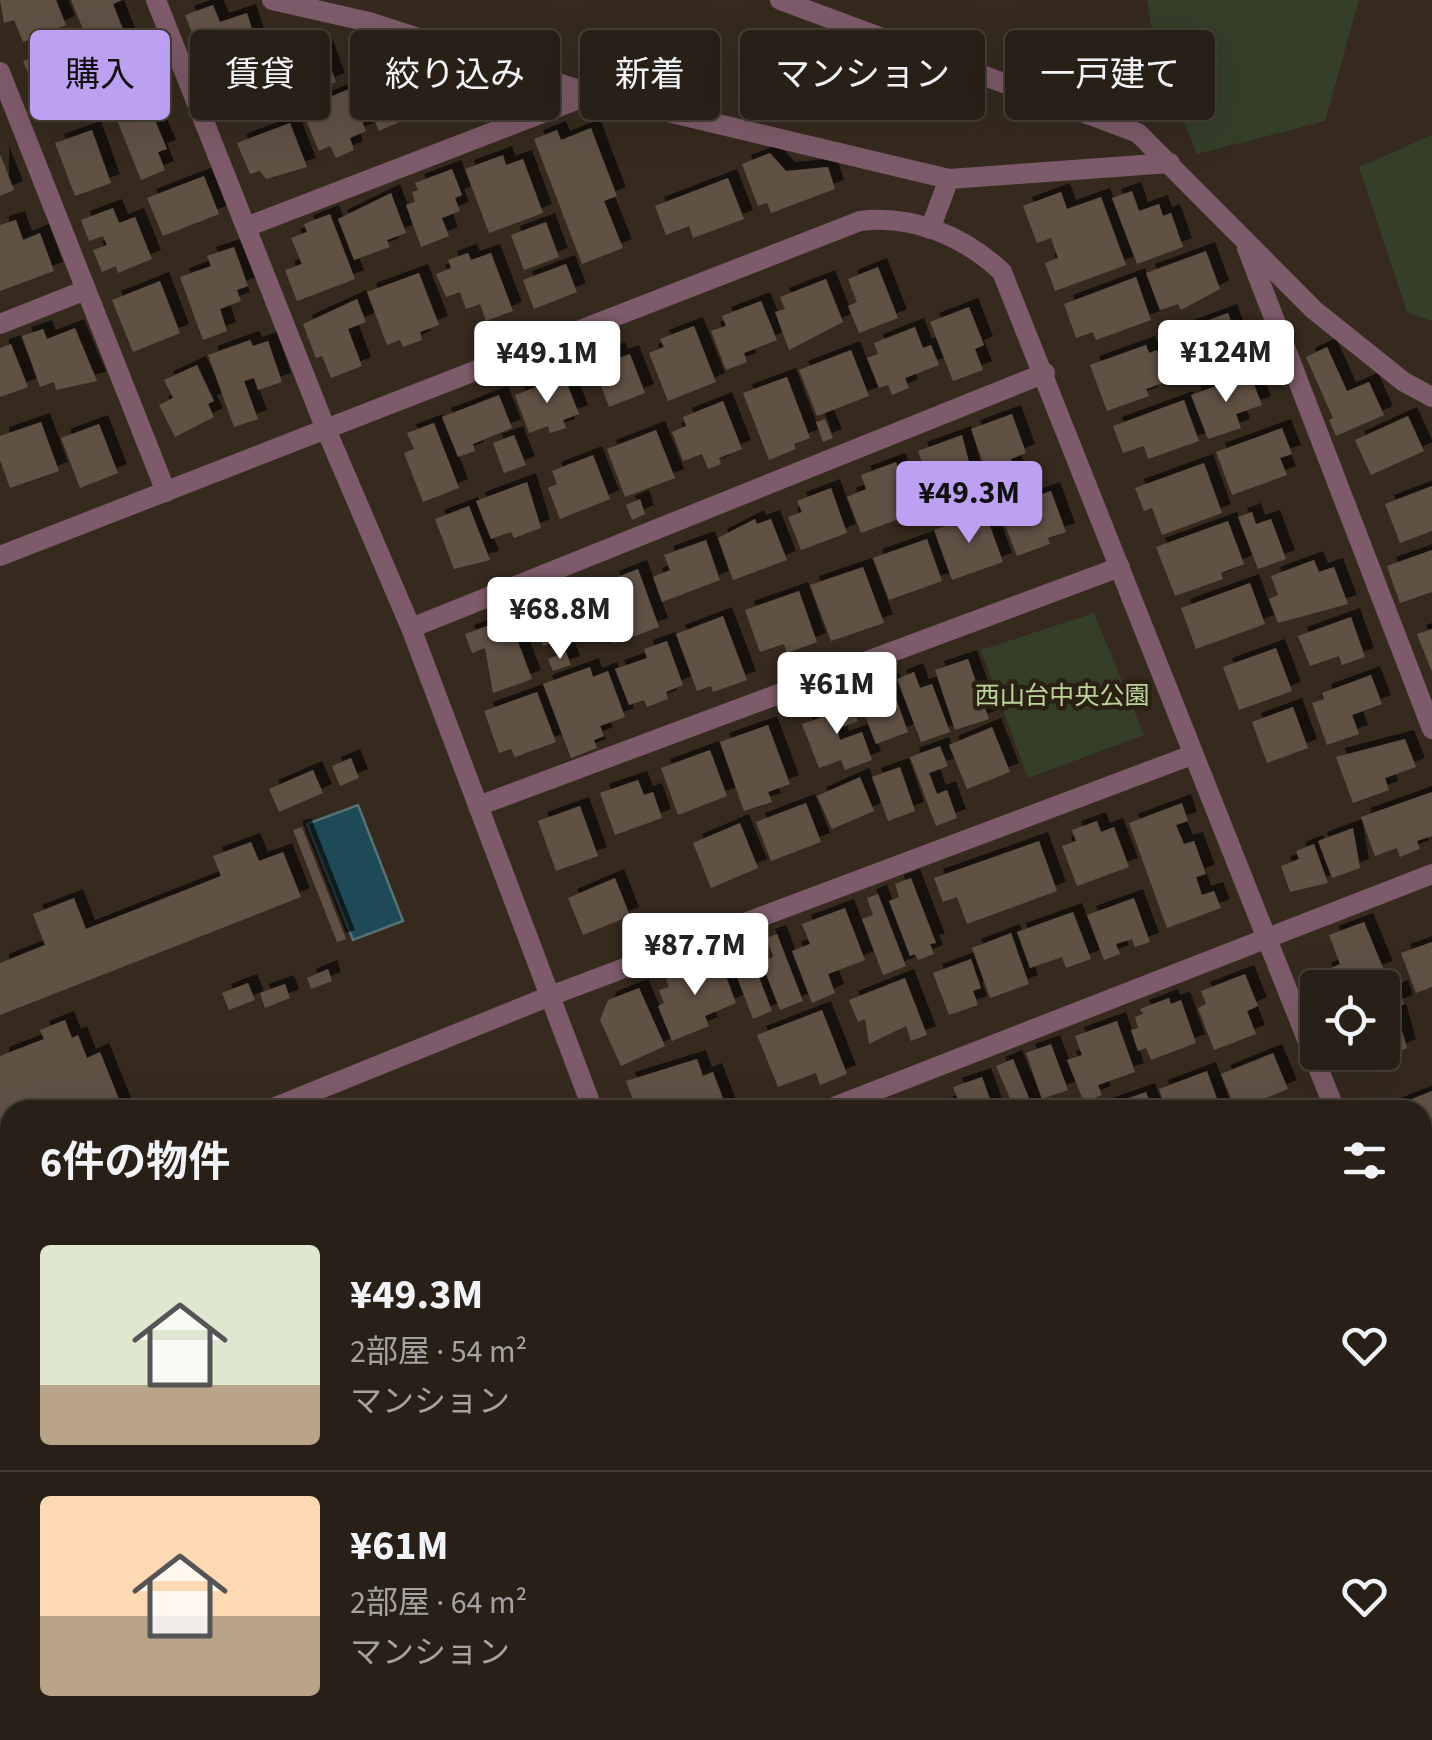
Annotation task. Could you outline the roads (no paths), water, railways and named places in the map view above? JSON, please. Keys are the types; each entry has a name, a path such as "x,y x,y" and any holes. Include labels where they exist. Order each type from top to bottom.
{"street":[{"path":"156,0 326,427 411,628 589,1100"},
{"path":"272,0 370,22 580,90"},
{"path":"780,0 1138,133 1340,332 1404,382 1432,397"},
{"path":"0,72 7,109 166,492"},
{"path":"246,227 580,99"},
{"path":"701,120 949,179 1170,163"},
{"path":"930,229 949,179"},
{"path":"0,556 860,222 884,218 930,229 985,256 1002,272 1331,1100"},
{"path":"1245,242 1432,728"},
{"path":"0,324 83,291"},
{"path":"411,628 1045,373"},
{"path":"478,806 1120,566"},
{"path":"293,1100 550,996 1192,754"},
{"path":"852,1100 1432,874"}],"water":[{"path":"358,805 403,921 353,940 307,824"}],"park label":[{"name":"西山台中央公園","path":"1062,695"}]}
